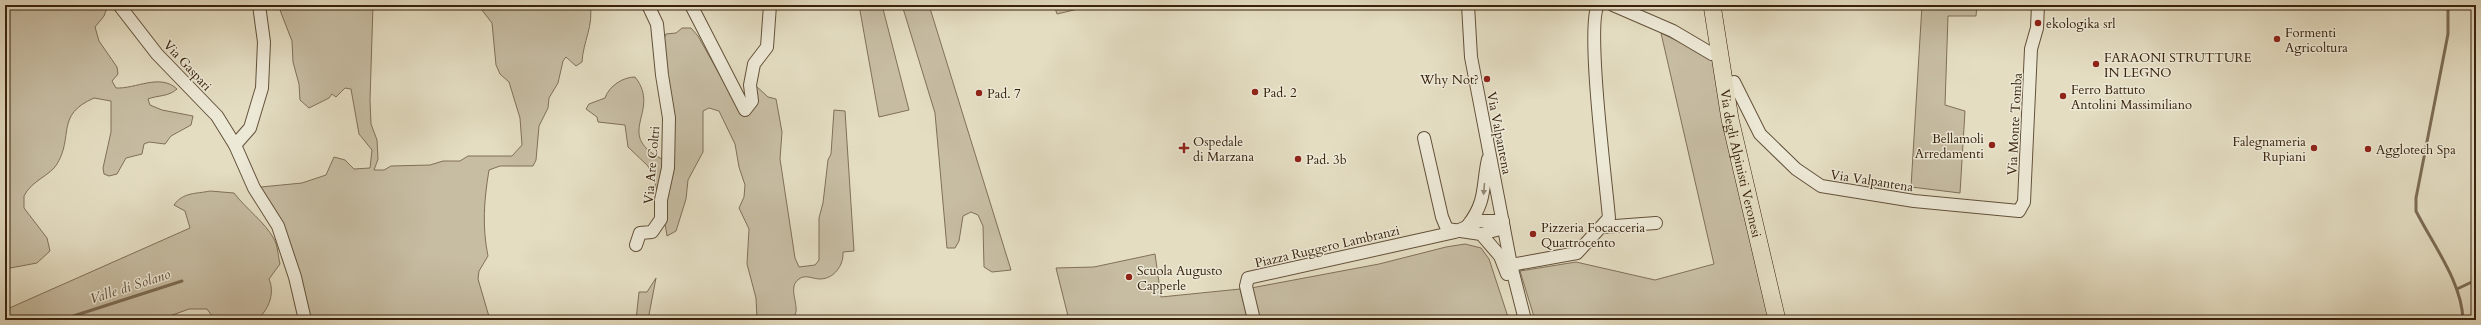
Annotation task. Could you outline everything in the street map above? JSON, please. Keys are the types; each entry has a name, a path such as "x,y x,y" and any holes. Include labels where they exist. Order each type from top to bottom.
{"highway":[{"name":"Via degli Alpinisti Veronesi","path":"1712,5 1730,119 1777,320"}],"street":[{"name":"Via Gaspari","path":"119,5 157,54 217,116 235,145 254,188 278,226 295,277 305,320"},
{"path":"235,145 250,128 262,88 264,42 259,5"},
{"name":"Via Are Coltri","path":"636,245 640,234 652,232 661,219 661,200 668,168 669,118 662,75 657,24 648,5"},
{"path":"692,5 744,110 752,101 750,86 754,64 767,47 770,5"},
{"name":"Via Valpantena","path":"1468,5 1471,57 1518,302 1525,320"},
{"path":"1511,265 1577,253 1609,218 1596,66 1594,16 1598,5"},
{"path":"1613,5 1673,31 1712,54"},
{"name":"Via Monte Tomba","path":"1986,209 2019,211 2024,202 2031,49 2037,28 2038,5"},
{"name":"Via Valpantena","path":"1734,82 1760,134 1796,169 1822,186 1986,209"},
{"path":"1424,138 1442,217 1447,229 1455,232"},
{"name":"Piazza Ruggero Lambranzi","path":"1468,225 1479,211 1483,197 1485,170 1489,151"},
{"name":"Piazza Ruggero Lambranzi","path":"1254,320 1246,286 1248,278 1455,232 1468,225 1488,219 1503,224"},
{"path":"1602,227 1656,223"},
{"name":"Piazza Ruggero Lambranzi","path":"1455,232 1481,234 1503,224"},
{"path":"1481,234 1500,256 1518,302"}],"shaded area":[{"path":"5,5 108,5 104,16 95,27 99,41 117,67 118,74 112,81 116,88 156,82 170,84 177,89 167,95 148,99 150,105 162,110 193,116 191,125 171,136 165,144 149,142 144,144 142,154 126,158 117,174 109,176 104,174 103,168 111,132 111,101 94,98 82,105 74,112 70,119 62,154 57,164 50,172 31,186 24,196 24,208 47,238 50,251 37,263 5,269"},
{"path":"278,5 373,5 370,100 371,124 377,140 378,159 374,170 384,170 391,166 430,165 443,161 460,161 468,156 512,156 522,145 520,118 509,82 500,74 496,65 492,23 478,5 590,5 591,20 582,62 576,66 566,57 563,61 558,83 549,98 548,108 539,126 536,160 533,166 500,166 489,170 484,213 488,256 479,271 478,279 490,320 305,320 297,286 260,196 261,187 302,183 326,175 334,157 345,160 354,169 370,168 372,150 359,134 351,89 345,88 336,97 332,94 329,98 309,108 300,100 299,84 293,62 292,41"},
{"path":"859,5 882,5 909,110 879,117"},
{"path":"902,5 929,5 1011,270 992,272 984,267 983,226 978,215 971,212 963,216 959,241 955,248 947,248 935,113"},
{"path":"1054,5 1095,5 1057,14"},
{"path":"1922,5 1977,5 1976,16 1948,16 1945,105 1965,111 1960,193 1911,187"},
{"path":"682,28 691,28 698,36 741,113 756,86 768,97 776,99 782,132 780,159 795,258 799,267 815,265 819,260 819,218 823,203 828,160 831,154 834,110 845,111 854,251 843,252 840,266 830,277 820,279 804,277 796,282 794,285 794,293 796,311 793,320 757,320 756,298 747,264 749,229 739,208 744,197 745,185 739,167 735,144 719,111 709,108 703,111 703,152 688,180 686,199 676,231 667,236 662,205 654,181 648,166 628,147 625,125 598,122 597,117 586,109 589,104 605,98 613,86 621,80 635,77 642,90 644,101 639,132 641,142 650,151 666,161 662,44 666,34 676,33"},
{"path":"1661,33 1712,58 1771,320 1535,320 1520,271 1576,262 1655,280 1714,264"},
{"path":"210,191 234,193 265,227 275,242 280,264 269,279 271,284 270,300 266,310 259,318 215,320 207,309 189,309 159,320 5,320 5,310 190,228 185,211 174,205 181,198 186,196"},
{"path":"1465,244 1481,248 1489,259 1509,320 1258,320 1251,288 1379,264 1446,247"},
{"path":"1155,254 1161,297 1240,289 1248,320 1069,320 1056,268 1094,267"},
{"path":"656,278 648,320 636,320 639,292 647,292"}],"waterway":[{"path":"2448,5 2448,34 2416,198 2416,211 2446,264 2458,292 2463,320"},
{"path":"2457,289 2476,280"},
{"name":"Valle di Solano","path":"61,320 182,281"}],"place":[{"name":"ekologika srl","path":"2038,23"},
{"name":"Formenti Agricoltura","path":"2277,39"},
{"name":"FARAONI STRUTTURE IN LEGNO","path":"2096,64"},
{"name":"Why Not?","path":"1487,79"},
{"name":"Pad. 2","path":"1255,92"},
{"name":"Pad. 7","path":"979,93"},
{"name":"Ferro Battuto Antolini Massimiliano","path":"2063,96"},
{"name":"Bellamoli Arredamenti","path":"1992,145"},
{"name":"Ospedale di Marzana","path":"1184,148"},
{"name":"Falegnameria Rupiani","path":"2314,148"},
{"name":"Agglotech Spa","path":"2368,149"},
{"name":"Pad. 3b","path":"1298,159"},
{"name":"Pizzeria Focacceria Quattrocento","path":"1533,234"},
{"name":"Scuola Augusto Capperle","path":"1129,277"}]}
